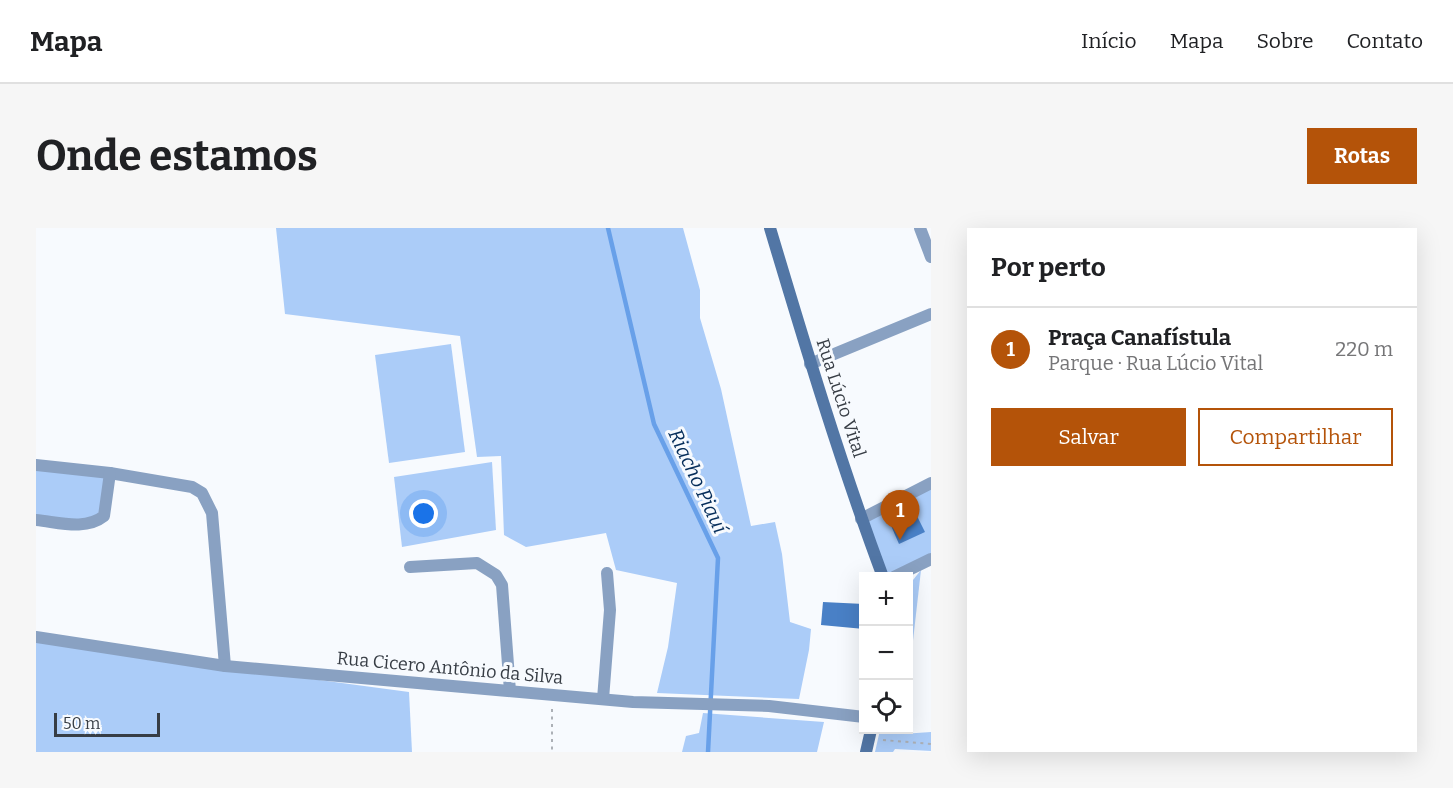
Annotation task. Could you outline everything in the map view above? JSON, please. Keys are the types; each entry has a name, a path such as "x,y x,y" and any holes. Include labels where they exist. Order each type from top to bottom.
{"main road":[{"name":"Rua Lúcio Vital","path":"770,228 810,364 861,519 881,572"},
{"path":"866,752 870,734"}],"street":[{"path":"920,228 931,257"},
{"path":"810,364 931,314"},
{"path":"36,465 111,473 192,486 202,493 212,513 225,666"},
{"path":"36,520 85,525 96,522 104,516 111,473"},
{"path":"861,519 931,483"},
{"path":"903,572 931,559"},
{"path":"410,567 477,563 496,575 502,585 510,691"},
{"path":"603,699 610,610 607,573"},
{"name":"Rua Cicero Antônio da Silva","path":"36,637 225,666 603,699 769,706 859,716"}],"path":[{"path":"552,694 552,752"},
{"path":"870,734 931,744"}],"shaded area":[{"path":"276,228 683,228 700,290 700,318 721,389 751,526 775,522 782,554 790,622 811,629 799,699 657,693 668,647 677,583 616,570 606,533 526,547 504,535 501,456 477,457 460,336 285,314"},
{"path":"451,344 465,452 389,463 375,355"},
{"path":"492,462 496,530 402,547 394,477"},
{"path":"36,465 110,473 96,522 36,520"},
{"path":"931,483 931,561 905,572 881,572 861,519"},
{"path":"921,570 913,641 913,626 913,580"},
{"path":"36,642 409,692 412,752 36,752"},
{"path":"703,713 824,722 817,752 682,752 686,736 699,733"},
{"path":"931,732 931,751 895,749 893,752 875,752 879,734"}],"building":[{"path":"914,510 925,532 899,544 889,521"},
{"path":"823,602 859,604 859,629 821,625"}],"waterway":[{"name":"Riacho Piauí","path":"608,228 654,424 718,558 708,752"}],"place":[{"name":"Praça Canafístula","path":"900,540"}]}
